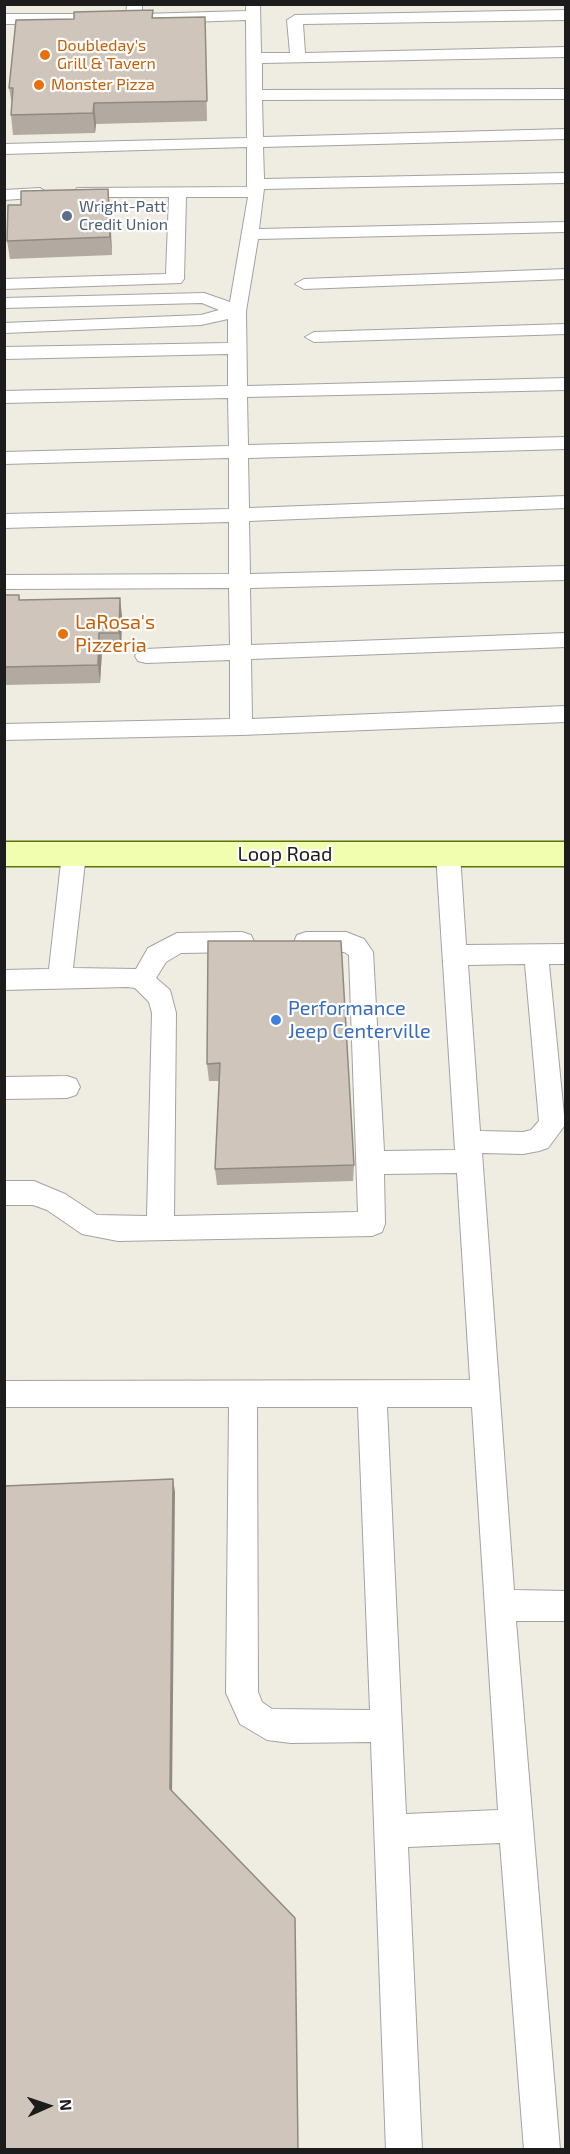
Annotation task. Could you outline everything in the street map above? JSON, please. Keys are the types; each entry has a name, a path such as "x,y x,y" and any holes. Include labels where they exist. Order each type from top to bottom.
{"street":[{"name":"Loop Road","path":"4,854 566,854"}],"lane":[{"path":"4,19 134,12 253,10 256,188 237,310 241,727"},
{"path":"298,58 295,20 566,15"},
{"path":"253,58 566,52"},
{"path":"254,95 566,94"},
{"path":"4,149 566,134"},
{"path":"83,192 178,192 566,178"},
{"path":"4,284 175,279 178,192"},
{"path":"4,195 40,194"},
{"path":"250,234 566,228"},
{"path":"304,284 566,274"},
{"path":"4,303 204,298 237,310"},
{"path":"4,328 201,320 237,310"},
{"path":"314,337 566,329"},
{"path":"4,353 237,348"},
{"path":"4,397 566,384"},
{"path":"4,458 566,443"},
{"path":"4,521 239,515 566,502"},
{"path":"4,582 239,581 566,573"},
{"path":"146,656 566,640"},
{"path":"4,732 241,727 566,714"},
{"path":"60,978 74,854"},
{"path":"448,854 515,1826 542,2150"},
{"path":"4,1193 34,1193 56,1202 92,1226 118,1229 372,1224 361,952 346,942 177,943 157,955 142,980"},
{"path":"371,1163 468,1152 539,1140 552,1125 554,1113 536,954"},
{"path":"454,955 566,954"},
{"path":"4,980 126,977 142,980 160,997 164,1013 160,1228"},
{"path":"4,1088 66,1087"},
{"path":"4,1394 484,1393"},
{"path":"243,1394 242,1693 251,1713 267,1724 291,1727 387,1726"},
{"path":"372,1394 404,2150"},
{"path":"500,1605 566,1606"},
{"path":"392,1831 515,1826"}],"building":[{"path":"153,10 152,18 205,17 207,101 94,103 93,113 11,115 13,88 9,88 16,20 74,19 74,12"},
{"name":"Wright-Patt Credit Union","path":"108,189 110,237 7,241 8,205 21,205 21,191"},
{"name":"LaRosa's Pizzeria","path":"4,595 19,595 19,600 120,598 119,633 99,633 98,665 4,667"},
{"name":"Performance Jeep Centerville","path":"208,941 341,941 354,1165 215,1169 220,1063 207,1064"},
{"path":"173,1479 170,1789 295,1918 298,2150 4,2150 4,1486"}],"place":[{"name":"Doubleday's Grill & Tavern","path":"45,55"},
{"name":"Monster Pizza","path":"39,85"},
{"name":"Wright-Patt Credit Union","path":"67,216"},
{"name":"LaRosa's Pizzeria","path":"63,634"},
{"name":"Performance Jeep Centerville","path":"276,1020"}]}
